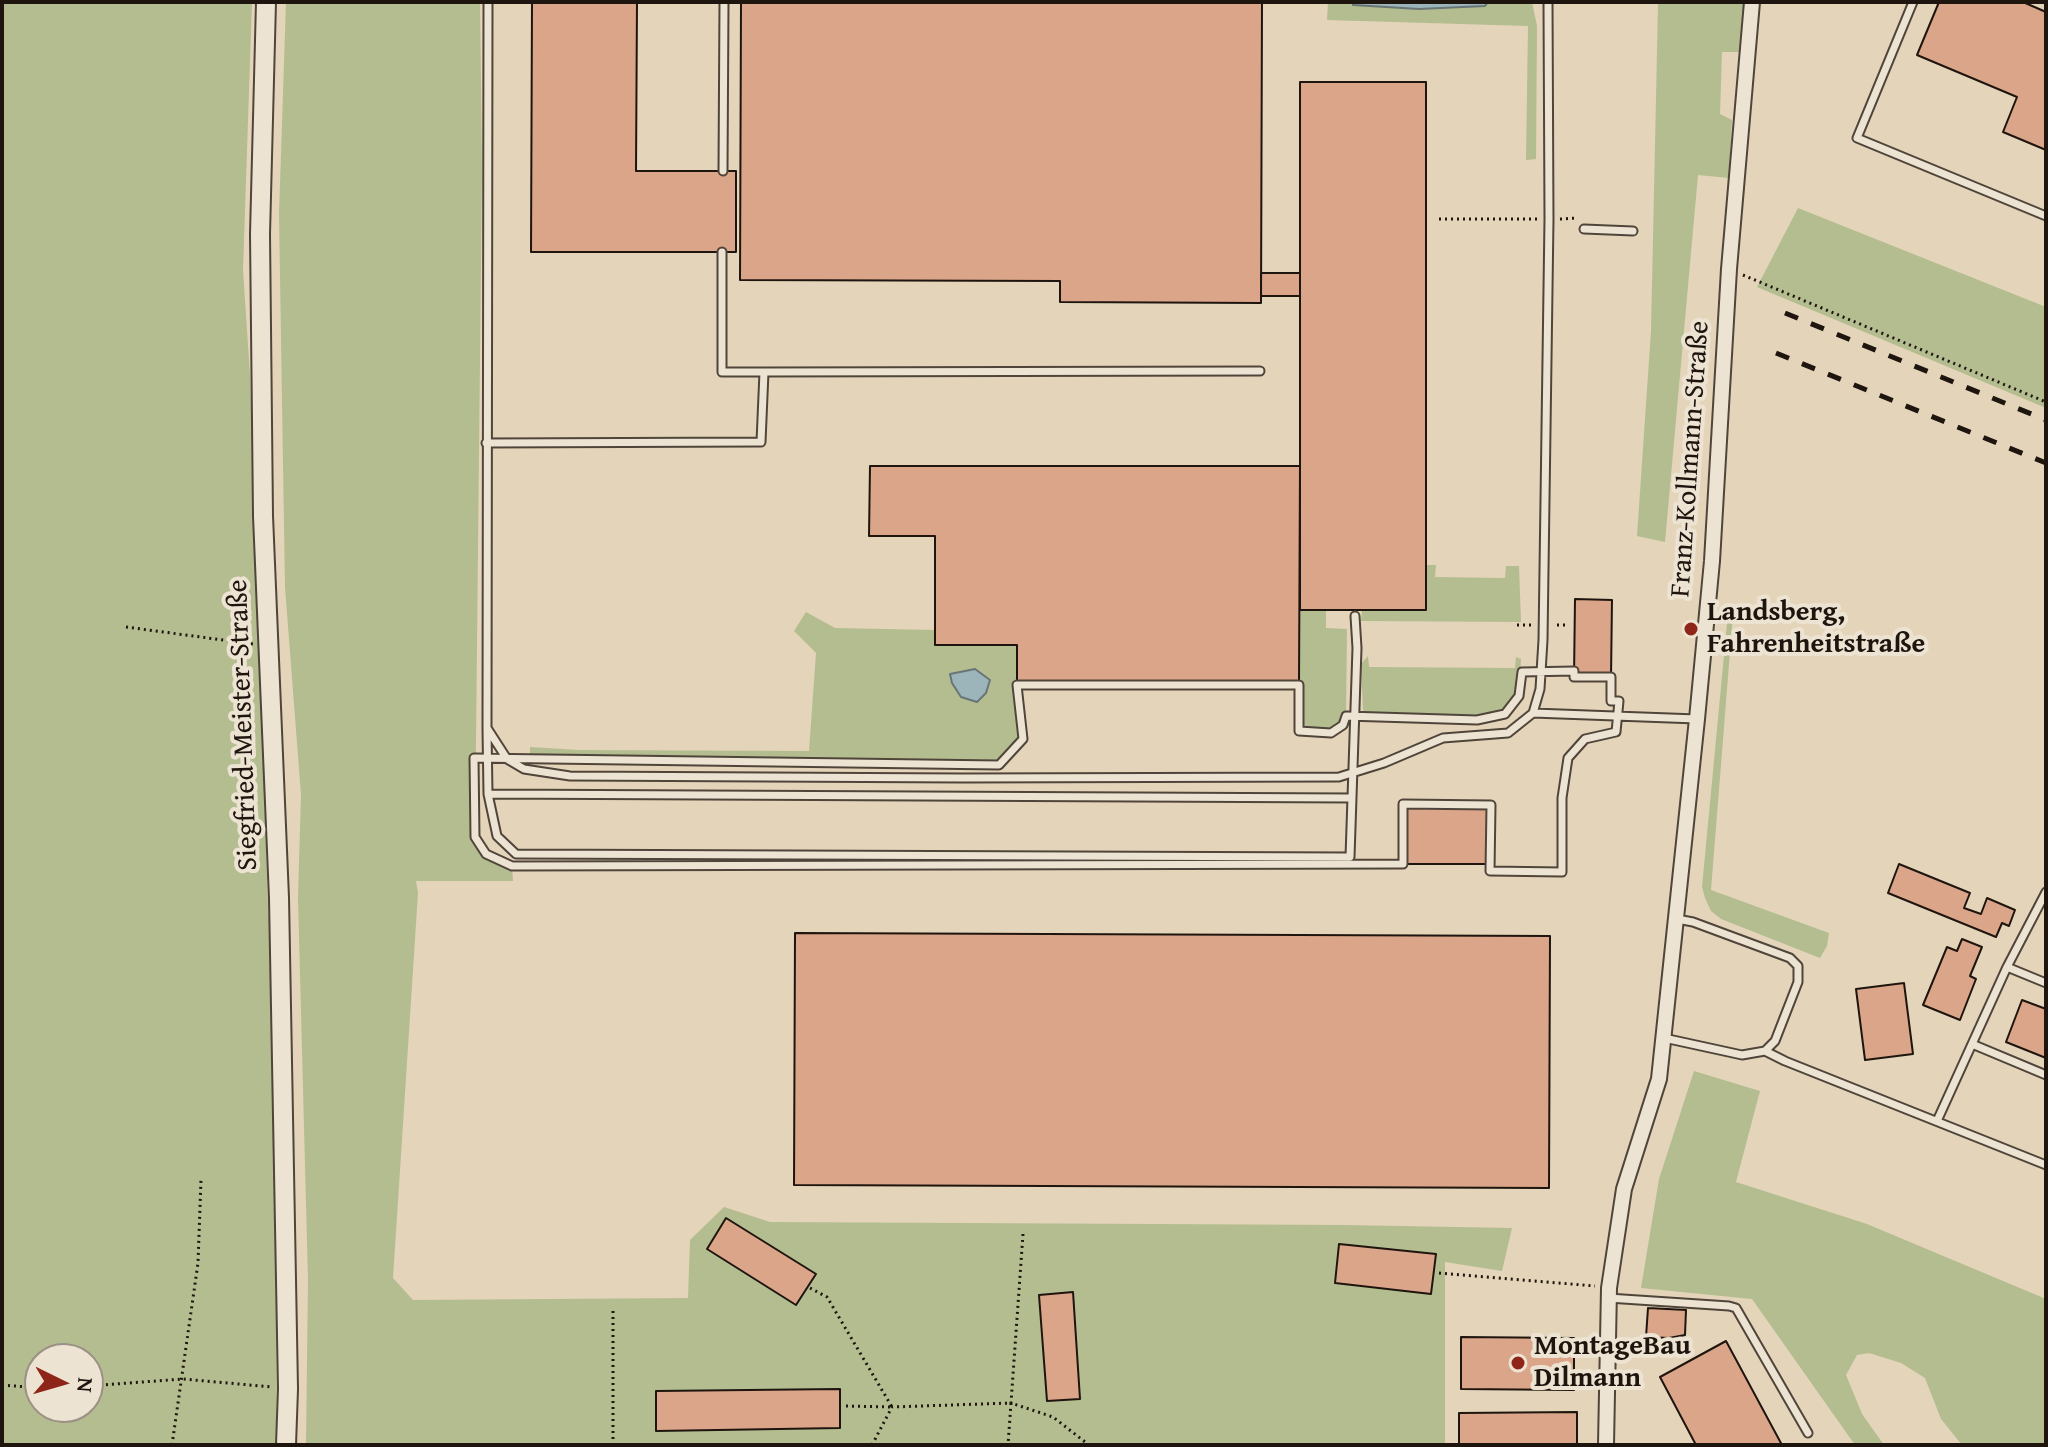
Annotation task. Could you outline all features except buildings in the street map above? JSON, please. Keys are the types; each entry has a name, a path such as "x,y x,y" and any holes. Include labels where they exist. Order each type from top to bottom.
{"street":[{"name":"Siegfried-Meister-Straße","path":"266,2 260,234 263,516 280,940 288,1389 286,1445"},
{"name":"Franz-Kollmann-Straße","path":"1606,1445 1608,1293 1624,1189 1659,1079 1697,719 1712,561 1729,269 1752,2"}],"lane":[{"path":"488,2 488,794 497,836 516,854 1350,857 1355,616"},
{"path":"723,171 724,2"},
{"path":"487,728 507,759 524,769 570,776 1339,777 1443,738 1508,733 1533,713 1541,672 1549,219 1548,2"},
{"path":"1913,2 1857,138 2046,216"},
{"path":"1584,229 1633,231"},
{"path":"722,252 722,372 1260,371"},
{"path":"486,443 761,442 764,372"},
{"path":"1574,671 1574,677 1611,677 1611,701 1619,701 1616,732 1585,739 1568,758 1562,798 1562,872 1490,871 1491,805 1403,804 1403,864 512,866 486,854 475,837 474,758 999,765 1023,739 1017,685 1299,685 1299,731 1331,733 1343,725 1346,716 1477,720 1505,714 1519,696 1522,672 1541,672 1574,671"},
{"path":"1533,713 1697,719"},
{"path":"488,794 1352,798"},
{"path":"1937,1121 2007,967 2046,892"},
{"path":"1675,919 1693,922 1790,958 1798,966 1798,982 1775,1041 1765,1051"},
{"path":"2007,967 2046,983"},
{"path":"1664,1038 1742,1055 1765,1051 2046,1165"},
{"path":"1972,1044 2046,1075"},
{"path":"1608,1293 1736,1308 1808,1433"}],"path":[{"path":"1439,219 1585,217"},
{"path":"1729,269 2046,402"},
{"path":"126,627 269,647"},
{"path":"172,1445 198,1263 201,1179"},
{"path":"1008,1445 1023,1234"},
{"path":"1439,1273 1608,1293"},
{"path":"810,1288 827,1297 892,1407"},
{"path":"613,1308 613,1445"},
{"path":"104,1385 183,1379 288,1389"},
{"path":"2,1385 24,1387"},
{"path":"846,1406 1011,1403 1053,1417 1089,1445"},
{"path":"872,1445 892,1407"}],"green space":[{"path":"2,2 252,2 243,270 250,375 268,905 275,1013 277,1445 2,1445"},
{"path":"286,2 480,2 482,168 475,836 486,854 512,866 513,881 416,881 418,893 393,1278 413,1300 688,1298 690,1240 724,1207 770,1222 1512,1228 1502,1271 1445,1262 1445,1445 306,1445 308,1280 298,897 301,795 285,587 279,214"},
{"path":"1328,2 1532,2 1537,26 1536,159 1526,160 1528,26 1327,20"},
{"path":"1656,2 1744,2 1741,52 1722,52 1720,114 1732,120 1729,178 1698,175 1665,542 1637,536 1651,331"},
{"path":"1798,208 2046,307 2046,408 1757,287"},
{"path":"1426,565 1436,565 1435,577 1505,578 1506,566 1519,566 1521,622 1361,621 1362,610 1425,610"},
{"path":"1300,610 1326,610 1326,628 1347,629 1346,716 1343,725 1331,733 1299,731"},
{"path":"806,612 835,628 935,630 936,645 1017,645 1017,685 1023,739 999,765 530,759 530,747 809,751 816,653 794,631"},
{"path":"1728,613 1733,614 1711,890 1829,933 1827,946 1820,958 1721,919 1711,911 1702,887"},
{"path":"1368,656 1369,667 1515,668 1516,657 1521,659 1519,696 1505,714 1477,720 1372,716 1363,710 1361,664"},
{"path":"1694,1071 1760,1091 1736,1182 1867,1224 2046,1299 2046,1445 1962,1445 1941,1419 1925,1378 1901,1363 1869,1353 1857,1355 1846,1375 1862,1414 1884,1445 1855,1445 1752,1299 1641,1288 1659,1179"}],"water":[{"path":"1353,2 1488,2 1485,6 1419,9 1353,5"},
{"path":"975,669 990,680 986,693 977,702 961,697 950,674"}],"railway":[{"path":"1785,313 2046,420"},
{"path":"1776,353 2046,463"}],"place":[{"name":"Landsberg, Fahrenheitstraße","path":"1691,629"},
{"name":"MontageBau Dilmann","path":"1518,1363"}]}
